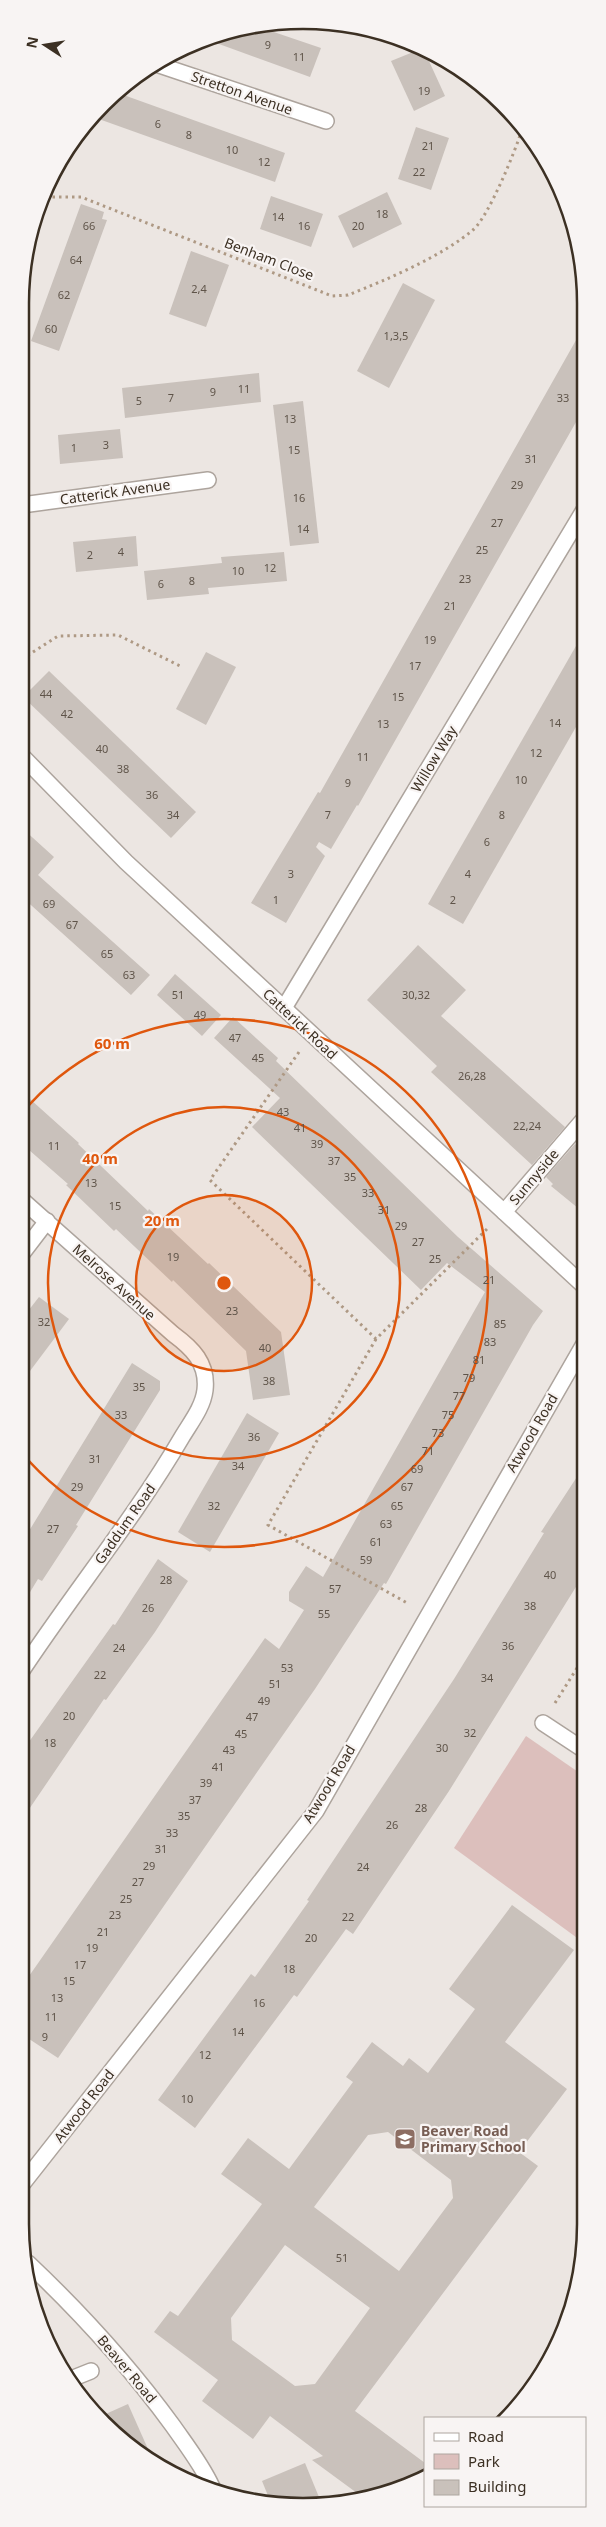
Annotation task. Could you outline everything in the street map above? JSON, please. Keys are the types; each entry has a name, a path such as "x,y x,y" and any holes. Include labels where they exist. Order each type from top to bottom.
{"street":[{"name":"Stretton Avenue","path":"164,67 326,121"},
{"name":"Catterick Avenue","path":"29,504 208,480"},
{"name":"Willow Way","path":"284,1008 577,522"},
{"name":"Catterick Road","path":"29,763 126,862 577,1280"},
{"name":"Sunnyside","path":"504,1212 577,1127"},
{"name":"Melrose Avenue","path":"29,1206 172,1334 193,1349 202,1367"},
{"path":"29,1245 47,1222"},
{"name":"Atwood Road","path":"29,2176 316,1811 427,1614 577,1356"},
{"name":"Gaddum Road","path":"29,1661 167,1463 200,1407 205,1389 202,1367"},
{"path":"543,1723 577,1745"},
{"name":"Beaver Road","path":"32,2267 57,2290 143,2385 201,2466 209,2482"},
{"path":"76,2377 91,2371"}],"path":[{"name":"Benham Close","path":"50,197 81,197 332,296 348,295 435,254 475,228 499,186 520,135"},
{"path":"29,655 58,636 118,635 180,666"},
{"path":"311,1035 210,1180 376,1339"},
{"path":"427,1614 268,1525 376,1339 504,1212"},
{"path":"543,1723 577,1668"}],"green space":[{"path":"526,1736 577,1771 577,1938 454,1848"}],"building":[{"path":"270,31 321,48 310,77 216,43"},
{"path":"413,52 428,59 445,96 414,111 391,61"},
{"path":"124,95 285,153 275,182 100,119"},
{"path":"416,127 449,138 431,190 398,179"},
{"path":"387,192 402,224 353,248 338,216"},
{"path":"271,196 323,214 311,247 260,229"},
{"path":"81,204 104,212 102,219 107,220 59,351 31,341"},
{"path":"191,251 229,265 206,327 169,314"},
{"path":"403,283 435,300 389,388 357,371"},
{"path":"577,338 577,420 358,806 331,849 319,842 316,847 325,856 286,923 251,903 318,792 320,793"},
{"path":"259,373 261,402 125,418 122,388"},
{"path":"303,401 319,543 290,546 273,405"},
{"path":"120,429 123,458 60,464 58,435"},
{"path":"136,536 138,566 76,572 73,542"},
{"path":"284,552 287,581 208,588 209,594 147,600 144,571 222,563 221,557"},
{"path":"577,644 577,725 463,924 428,904"},
{"path":"206,652 236,667 206,725 176,709"},
{"path":"49,671 196,812 171,838 29,703 29,691"},
{"path":"29,834 54,857 38,875 150,975 131,995 29,903"},
{"path":"418,945 466,990 441,1016 565,1127 532,1165 431,1072 437,1066 367,1000"},
{"path":"175,974 221,1015 202,1036 157,995"},
{"path":"233,1017 278,1058 276,1061 458,1237 543,1311 533,1325 386,1584 384,1583 315,1689 58,2058 29,2039 29,1976 265,1638 279,1649 304,1610 289,1601 289,1592 306,1566 323,1577 485,1292 447,1263 421,1290 252,1127 280,1098 214,1038"},
{"path":"29,1098 79,1143 148,1211 149,1209 209,1263 281,1332 290,1395 253,1400 246,1351 173,1280 172,1282 116,1229 114,1231 66,1185 68,1184 29,1150"},
{"path":"575,1144 577,1146 577,1207 551,1186 553,1184 546,1177"},
{"path":"39,1297 69,1319 29,1372 29,1310"},
{"path":"132,1363 160,1381 160,1390 76,1525 78,1526 42,1581 38,1579 29,1594 29,1531"},
{"path":"247,1413 279,1433 210,1552 178,1532"},
{"path":"577,1477 577,1585 449,1791 353,1934 346,1929 297,1997 294,1995 195,2128 158,2100 251,1974 255,1977 309,1901 307,1900 454,1679 544,1533 541,1532"},
{"path":"158,1559 188,1581 155,1632 106,1700 104,1699 29,1809 29,1742 113,1624 115,1625"},
{"path":"512,1905 574,1950 505,2042 567,2089 519,2152 538,2166 355,2411 424,2462 424,2470 391,2484 357,2493 312,2460 323,2456 270,2416 253,2439 202,2401 218,2380 154,2332 170,2311 178,2316 262,2204 221,2174 248,2138 289,2169 353,2082 346,2077 372,2042 403,2066 409,2058 428,2073 475,2009 449,1989","holes":["388,2132 451,2180 453,2198 399,2271 314,2207 368,2135","285,2245 370,2308 315,2384 295,2386 232,2340 231,2318"]},
{"path":"128,2404 149,2450 136,2442 105,2414"},
{"path":"305,2463 319,2498 268,2496 262,2481"}],"place":[{"name":"Beaver Road Primary School","path":"405,2139"}]}
